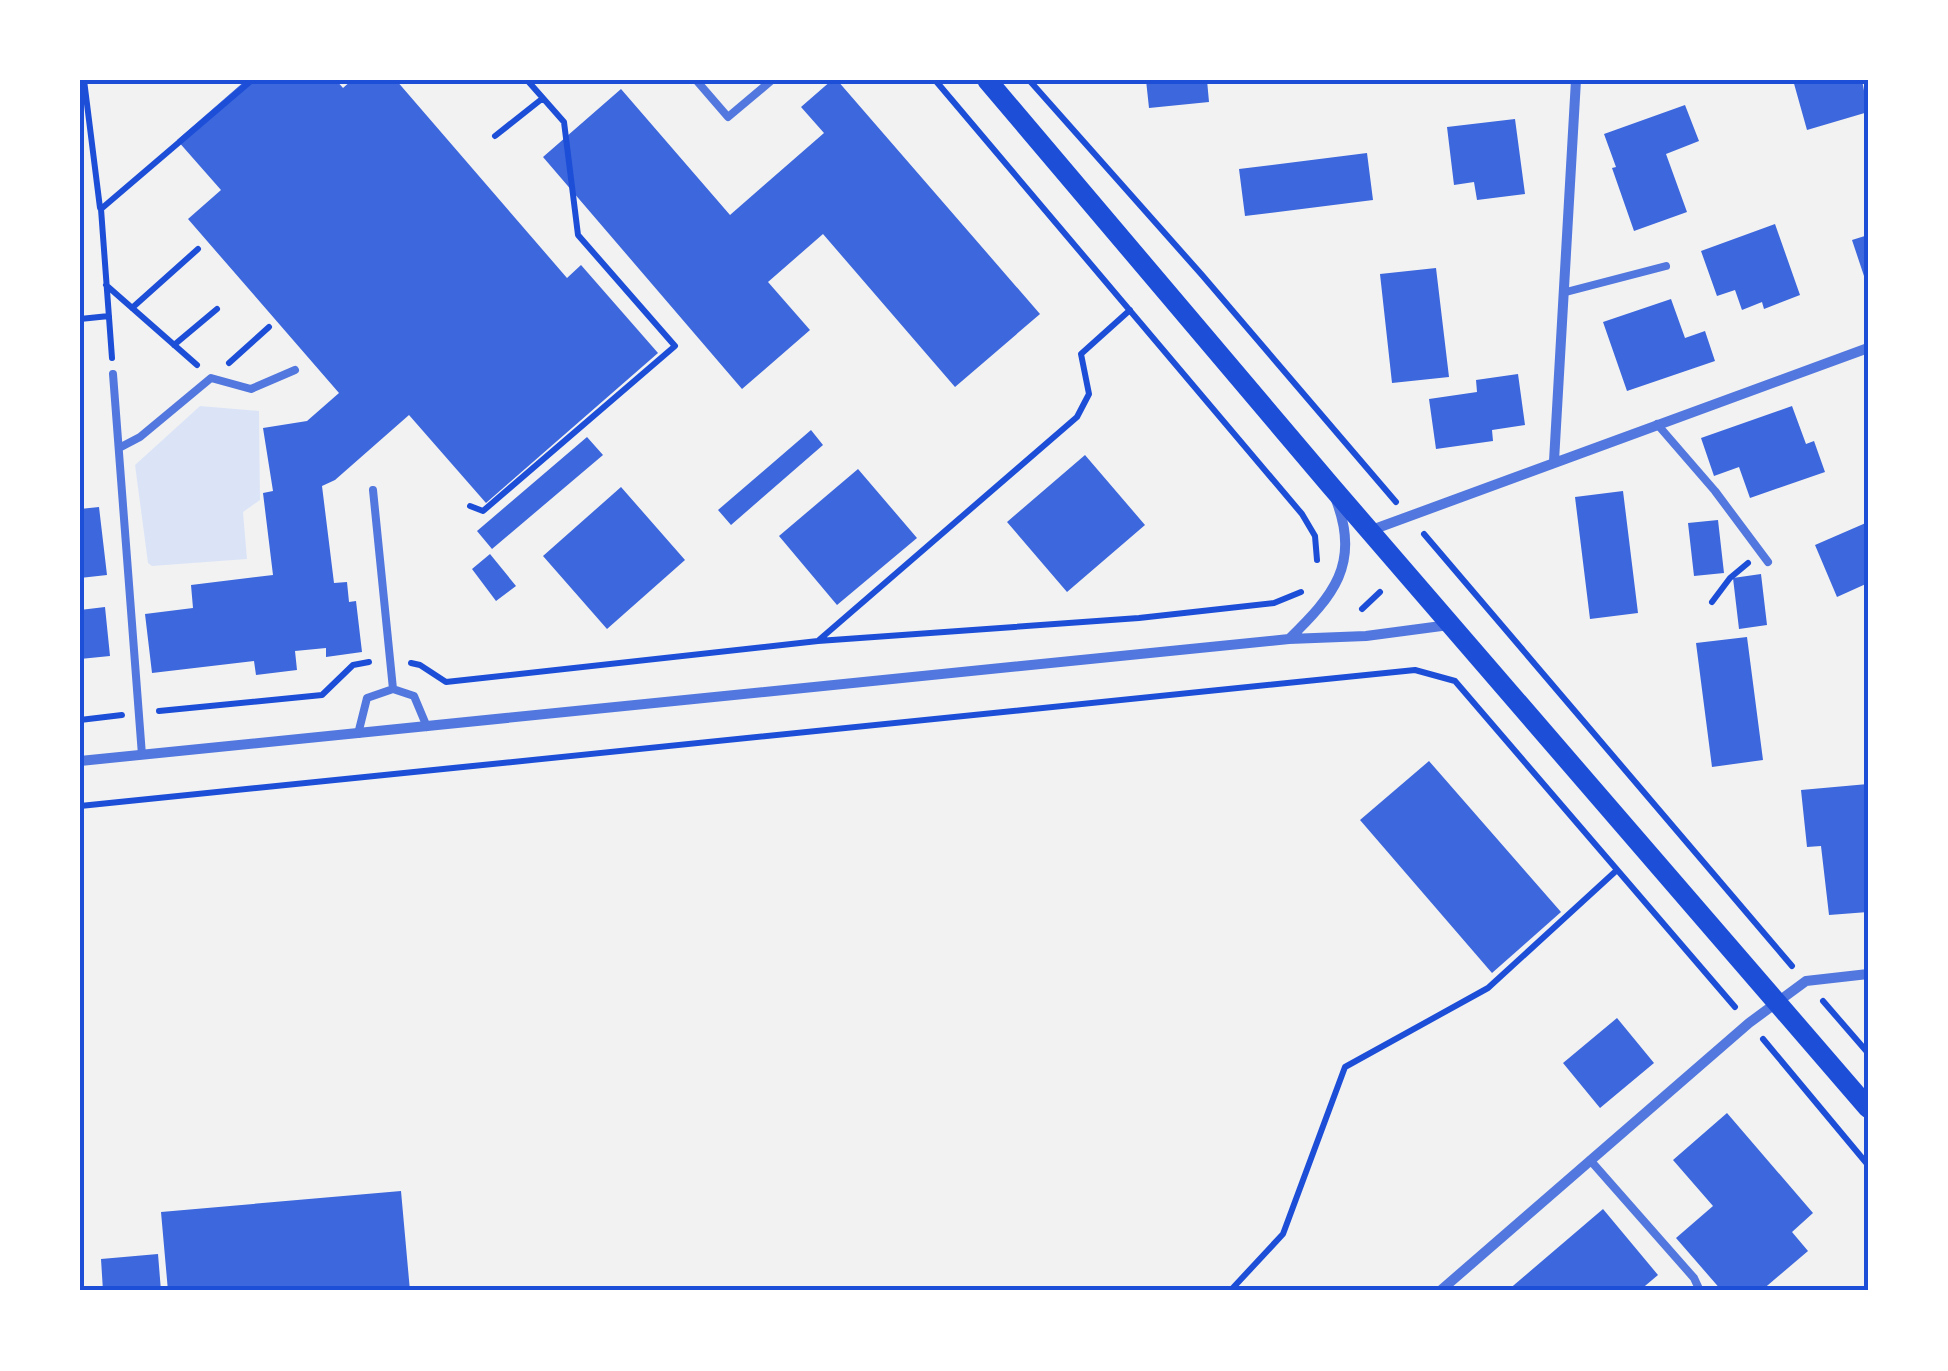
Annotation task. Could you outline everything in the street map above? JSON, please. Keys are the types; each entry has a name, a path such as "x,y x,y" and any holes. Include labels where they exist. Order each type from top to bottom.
{"main road":[{"path":"987,80 1330,486 1868,1108"}],"street":[{"path":"1554,461 1576,80"},
{"path":"1369,531 1868,348"},
{"path":"1289,639 1335,589 1345,548 1345,524 1330,486"},
{"path":"80,761 1450,625"},
{"path":"1440,1291 1777,1002 1806,981 1868,974"}],"lane":[{"path":"696,80 728,117 772,80"},
{"path":"1566,292 1666,266"},
{"path":"119,448 140,437 212,378 251,389 295,370"},
{"path":"113,374 142,755"},
{"path":"1656,424 1768,562"},
{"path":"373,490 393,689"},
{"path":"358,734 367,698 393,689 414,696 426,726"},
{"path":"1590,1160 1694,1278 1700,1291"}],"path":[{"path":"84,80 100,209 113,374"},
{"path":"100,209 252,80"},
{"path":"470,506 483,511 674,346 578,236 564,122 527,80"},
{"path":"935,80 1302,514 1315,536 1316,568"},
{"path":"496,136 543,98"},
{"path":"132,308 198,249"},
{"path":"106,285 212,378 269,327"},
{"path":"174,345 217,309"},
{"path":"818,641 1077,418 1089,394 1082,354 1130,310"},
{"path":"80,319 108,316"},
{"path":"1712,602 1730,578 1761,552"},
{"path":"80,720 322,694 354,665 390,659 420,665 446,682 818,641 1158,616 1274,603 1306,589"},
{"path":"1362,609 1380,592"},
{"path":"1348,599 1373,622"},
{"path":"80,806 1414,670 1455,681 1734,1006"},
{"path":"1230,1291 1283,1234 1345,1067 1488,988 1617,870"},
{"path":"1825,1004 1868,1053"},
{"path":"1767,1044 1868,1165"}],"shaded area":[{"path":"200,406 259,411 260,500 243,512 247,559 152,566 148,563 135,465"}],"building":[{"path":"246,80 336,80 343,88 352,80 396,80 567,278 581,265 658,353 486,503 409,415 335,480 322,486 334,583 347,582 349,602 356,601 362,652 326,657 326,648 295,651 297,670 256,675 254,661 152,673 145,614 193,608 191,585 273,575 263,493 273,491 263,428 307,421 339,393 188,219 221,190 177,140"},
{"path":"837,80 1040,314 955,387 823,234 768,282 810,330 742,389 543,157 621,89 730,215 824,133 801,107"},
{"path":"1146,80 1207,80 1209,102 1149,108"},
{"path":"1793,80 1862,80 1868,112 1807,130"},
{"path":"1685,105 1699,141 1666,154 1687,212 1634,231 1604,134"},
{"path":"1515,119 1525,194 1477,200 1474,182 1454,185 1447,127"},
{"path":"1367,153 1373,200 1245,216 1239,169"},
{"path":"1775,224 1800,295 1764,309 1762,302 1742,310 1735,290 1717,296 1701,251"},
{"path":"1868,235 1868,285 1867,285 1852,240"},
{"path":"1436,268 1449,377 1392,383 1380,274"},
{"path":"1671,299 1685,338 1705,331 1715,361 1627,391 1603,322"},
{"path":"1518,374 1525,425 1492,430 1493,441 1436,449 1429,399 1477,392 1476,380"},
{"path":"1792,406 1806,444 1814,441 1825,472 1750,498 1739,467 1714,476 1701,438"},
{"path":"811,430 823,445 731,525 718,510"},
{"path":"587,437 603,455 492,549 477,531"},
{"path":"1085,455 1145,525 1067,592 1007,522"},
{"path":"858,469 917,538 837,605 779,536"},
{"path":"621,487 685,560 607,629 543,556"},
{"path":"1623,491 1638,613 1590,619 1575,497"},
{"path":"99,507 107,575 80,578 80,509"},
{"path":"1718,520 1724,573 1694,576 1688,523"},
{"path":"1868,522 1868,583 1837,597 1815,545"},
{"path":"490,554 516,586 496,601 472,569"},
{"path":"1761,574 1767,625 1739,629 1733,578"},
{"path":"105,607 110,656 80,659 80,610"},
{"path":"1747,637 1763,760 1712,767 1696,643"},
{"path":"1429,761 1561,912 1492,973 1360,820"},
{"path":"1868,784 1868,912 1829,915 1821,846 1807,847 1801,790"},
{"path":"1617,1018 1654,1063 1600,1108 1563,1063"},
{"path":"1727,1113 1813,1213 1792,1232 1808,1251 1761,1291 1722,1291 1676,1238 1713,1206 1673,1160"},
{"path":"401,1191 410,1291 168,1291 161,1212"},
{"path":"1603,1209 1658,1275 1639,1291 1507,1291"},
{"path":"158,1254 161,1291 103,1291 101,1259"}]}
